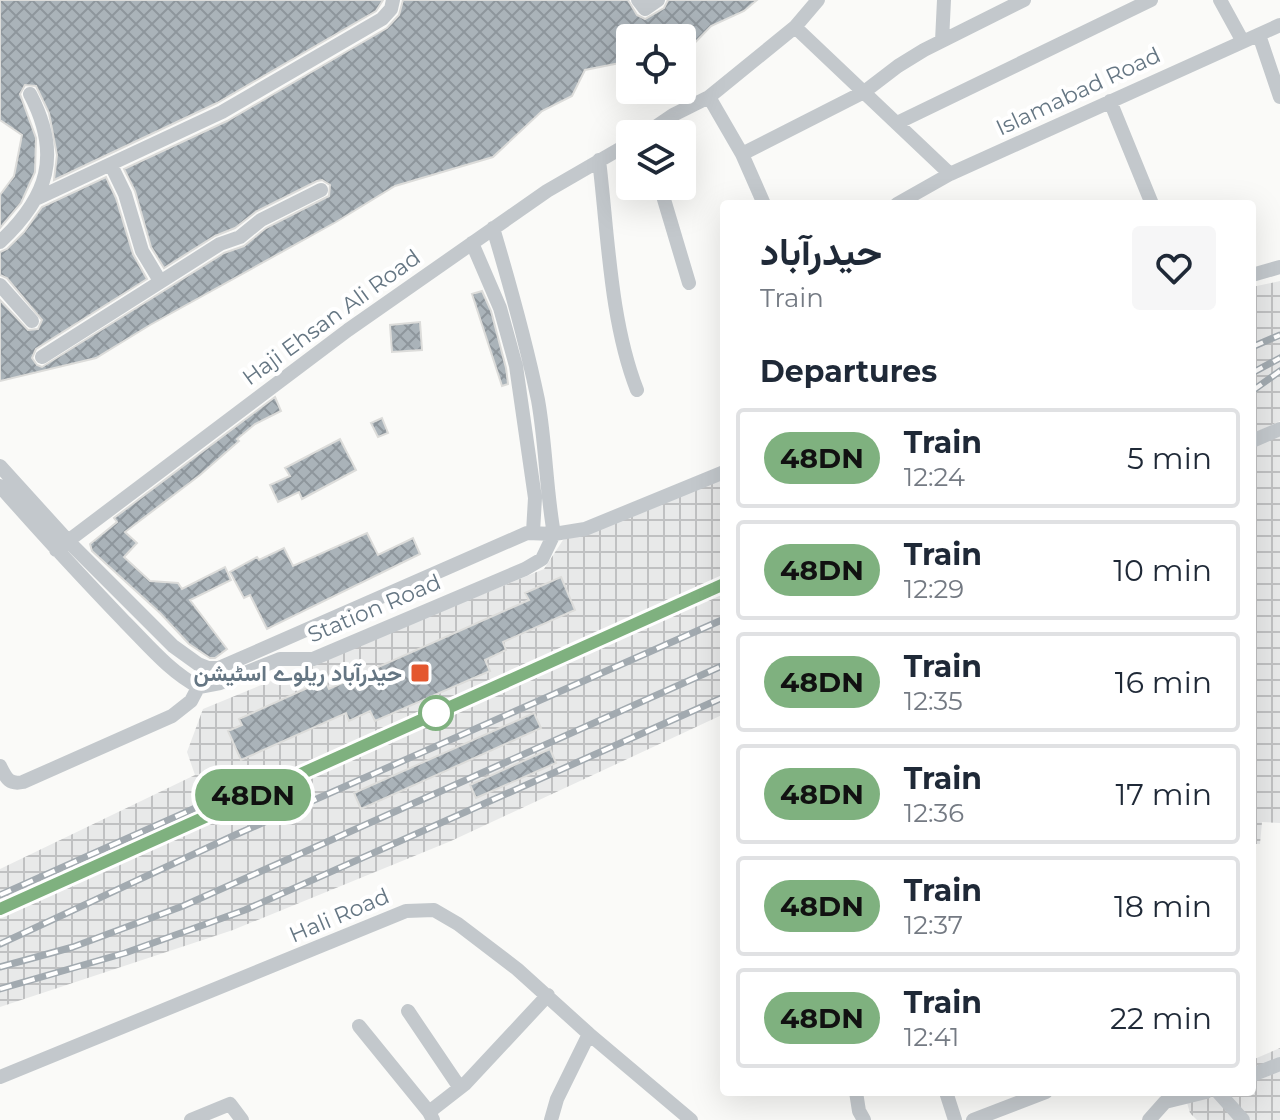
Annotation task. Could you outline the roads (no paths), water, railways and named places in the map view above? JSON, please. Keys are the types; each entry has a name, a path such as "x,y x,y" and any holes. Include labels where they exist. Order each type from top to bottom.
{"street":[{"path":"0,242 38,198 222,112 382,19 391,9 393,0"},
{"path":"638,0 645,9 658,0"},
{"path":"666,120 709,97 795,27 818,0"},
{"path":"942,41 944,0"},
{"path":"742,154 864,92 898,66 1024,0"},
{"path":"897,123 1151,0"},
{"path":"1220,0 1242,40"},
{"name":"Islamabad Road","path":"904,200 950,174 1280,25"},
{"path":"795,27 950,174"},
{"path":"1259,35 1280,97"},
{"path":"30,94 41,116 47,148 38,198"},
{"path":"709,97 742,154 762,200"},
{"path":"1110,101 1150,200"},
{"name":"Haji Ehsan Ali Road","path":"62,546 285,376 547,191 616,151"},
{"path":"599,160 616,300 630,372 637,390"},
{"path":"111,165 125,194 142,251 160,281"},
{"path":"42,357 220,244 240,237 261,220 321,190"},
{"path":"664,200 689,283"},
{"path":"493,228 516,307 538,402 554,534"},
{"path":"472,243 500,308 516,366 535,498 533,532 554,534 585,529 720,474"},
{"path":"1256,274 1280,267"},
{"path":"0,285 32,321"},
{"path":"1256,439 1280,429"},
{"path":"0,466 62,546 162,659 199,687"},
{"path":"0,486 173,646 208,668 191,701 172,716 23,782 14,784 8,781 0,766"},
{"name":"Station Road","path":"208,668 219,668 533,532"},
{"name":"Station Road","path":"199,687 220,683 280,659 313,659 525,569 542,559 554,534"},
{"name":"Hali Road","path":"0,1077 406,911 434,910 458,924 548,995 691,1120"},
{"path":"359,1026 431,1116 548,995"},
{"path":"408,1011 460,1088"},
{"path":"551,1120 557,1099 589,1034"},
{"path":"1256,1073 1280,1064"},
{"path":"857,1096 864,1120"},
{"path":"947,1096 955,1120"},
{"path":"973,1120 1036,1096"},
{"path":"1222,1096 1243,1120"},
{"path":"1149,1120 1164,1097"},
{"path":"191,1120 230,1104 242,1120"}],"railway":[{"path":"1256,345 1280,335"},
{"path":"1256,371 1280,358"},
{"path":"1256,388 1280,371"},
{"path":"0,909 720,586"},
{"path":"0,944 235,835 720,621"},
{"path":"0,967 73,947 183,906 720,667"},
{"path":"0,989 125,953 245,910 720,699"},
{"path":"0,895 220,797"}],"train":[{"name":"48DN","path":"0,909 720,586"}],"place":[{"name":"حیدرآباد ریلوے اسٹیشن","path":"420,673"}]}
